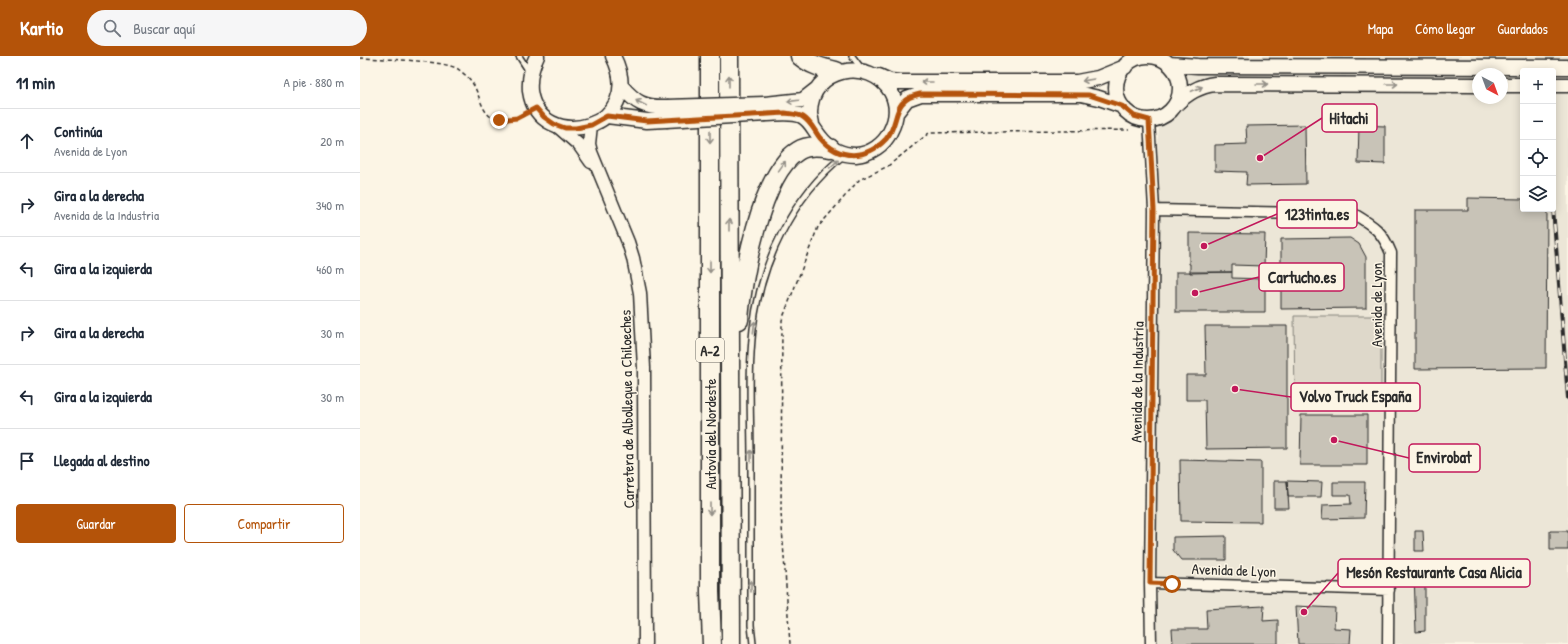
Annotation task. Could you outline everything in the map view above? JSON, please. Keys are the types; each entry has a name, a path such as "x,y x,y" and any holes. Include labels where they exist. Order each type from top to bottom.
{"highway":[{"name":"Autovía del Nordeste","path":"728,56 731,644"},
{"path":"800,56 809,63 821,68 836,71"},
{"name":"Autovía del Nordeste","path":"709,61 710,592 712,644"},
{"path":"730,614 738,524 739,330 740,311 747,263 756,227 765,202 778,171 784,162 799,150 807,147 818,146 837,151"}],"main road":[{"path":"537,56 530,73 531,98 536,108 544,117 554,124 565,128 576,128 591,125 607,116 614,107 621,86 619,71 613,56"},
{"path":"812,125 810,112 812,100 817,89 824,80 836,71 852,68 862,69 890,81 900,82 1078,82 1098,78 1125,67 1139,57 1151,56 1198,66 1564,67"},
{"path":"1162,59 1176,73 1180,83 1176,104"},
{"path":"1122,106 1116,90 1117,82 1125,67"},
{"path":"766,109 802,116 812,125 820,137 837,151 857,155 869,152 880,145 888,136 894,126 896,113 894,98 891,92 887,85 876,75"},
{"path":"896,113 907,99 920,94 1081,94 1089,95 1122,106 1134,116 1149,120 1159,118 1169,112 1185,96 1198,88 1215,84 1472,85"},
{"path":"1508,85 1520,85"},
{"path":"621,86 632,98 646,106 667,114"},
{"path":"607,116 647,121 667,114 766,109 803,100 817,89"}],"street":[{"name":"Avenida de la Industria","path":"1149,120 1154,210 1150,583 1151,644"},
{"name":"Carretera de Albolleque a Chiloeches","path":"554,124 579,145 603,181"},
{"name":"Carretera de Albolleque a Chiloeches","path":"591,125 589,144 621,222 633,258 640,293 644,368 645,644"},
{"name":"Avenida de Lyon","path":"1154,210 1354,214 1372,224 1385,238 1391,253 1388,644"},
{"name":"Avenida de Lyon","path":"1150,583 1389,590"}],"lane":[{"path":"519,56 530,73"},
{"path":"852,56 862,69"},
{"path":"753,644 751,625 750,366 756,311 759,294 770,260 789,220 824,172 837,151"}],"path":[{"path":"360,58 439,64 456,68 467,76 474,84 481,103 488,115 499,120 517,118 536,108"},
{"path":"790,644 781,513 782,320 818,227 859,180 888,166 929,133 1129,130"}],"shaded area":[{"path":"1178,56 1568,56 1568,644 1157,644 1155,159 1159,128 1189,92"},
{"path":"1294,316 1381,316 1381,408 1295,407"}],"building":[{"path":"1305,125 1306,184 1246,185 1247,172 1215,171 1215,145 1247,144 1246,126"},
{"path":"1359,125 1385,126 1385,164 1358,163"},
{"path":"1468,198 1520,199 1520,212 1547,212 1546,368 1415,369 1415,210 1468,210"},
{"path":"1189,233 1265,234 1264,266 1232,265 1232,272 1190,273"},
{"path":"1350,238 1359,244 1366,257 1366,308 1281,309 1281,239"},
{"path":"1176,272 1232,272 1232,278 1265,279 1265,312 1176,312"},
{"path":"1205,326 1287,326 1287,448 1206,449 1205,400 1186,400 1186,375 1206,375"},
{"path":"1301,415 1367,415 1367,465 1300,465"},
{"path":"1180,460 1261,462 1261,522 1181,521"},
{"path":"1274,481 1287,481 1289,508 1274,508"},
{"path":"1287,481 1322,482 1321,497 1288,497"},
{"path":"1333,482 1365,482 1364,518 1322,519 1323,505 1351,504 1350,495 1333,495"},
{"path":"1415,531 1423,531 1424,551 1415,551"},
{"path":"1550,531 1568,531 1568,550 1550,550"},
{"path":"1226,536 1226,560 1181,560 1173,550 1173,537"},
{"path":"1414,573 1425,573 1425,631 1416,632"},
{"path":"1264,606 1263,621 1278,620 1278,644 1173,644 1172,629 1207,629 1206,609"},
{"path":"1296,606 1335,608 1334,628 1351,629 1350,644 1298,644"}],"railway":[{"path":"1553,212 1568,398"}],"place":[{"name":"Hitachi","path":"1260,158"},
{"name":"123tinta.es","path":"1204,246"},
{"name":"Cartucho.es","path":"1195,293"},
{"name":"Volvo Truck España","path":"1235,389"},
{"name":"Envirobat","path":"1334,440"},
{"name":"Mesón Restaurante Casa Alicia","path":"1304,612"}],"route":[{"path":"499,120 517,118 536,108 544,117 554,124 565,128 576,128 591,125 607,116 647,121 785,113 802,116 812,125 830,148 837,152 857,155 869,152 880,145 894,126 896,113 902,104 914,95 920,94 1081,94 1089,95 1122,106 1127,112 1134,116 1149,120 1154,210 1150,583 1172,584"}]}
